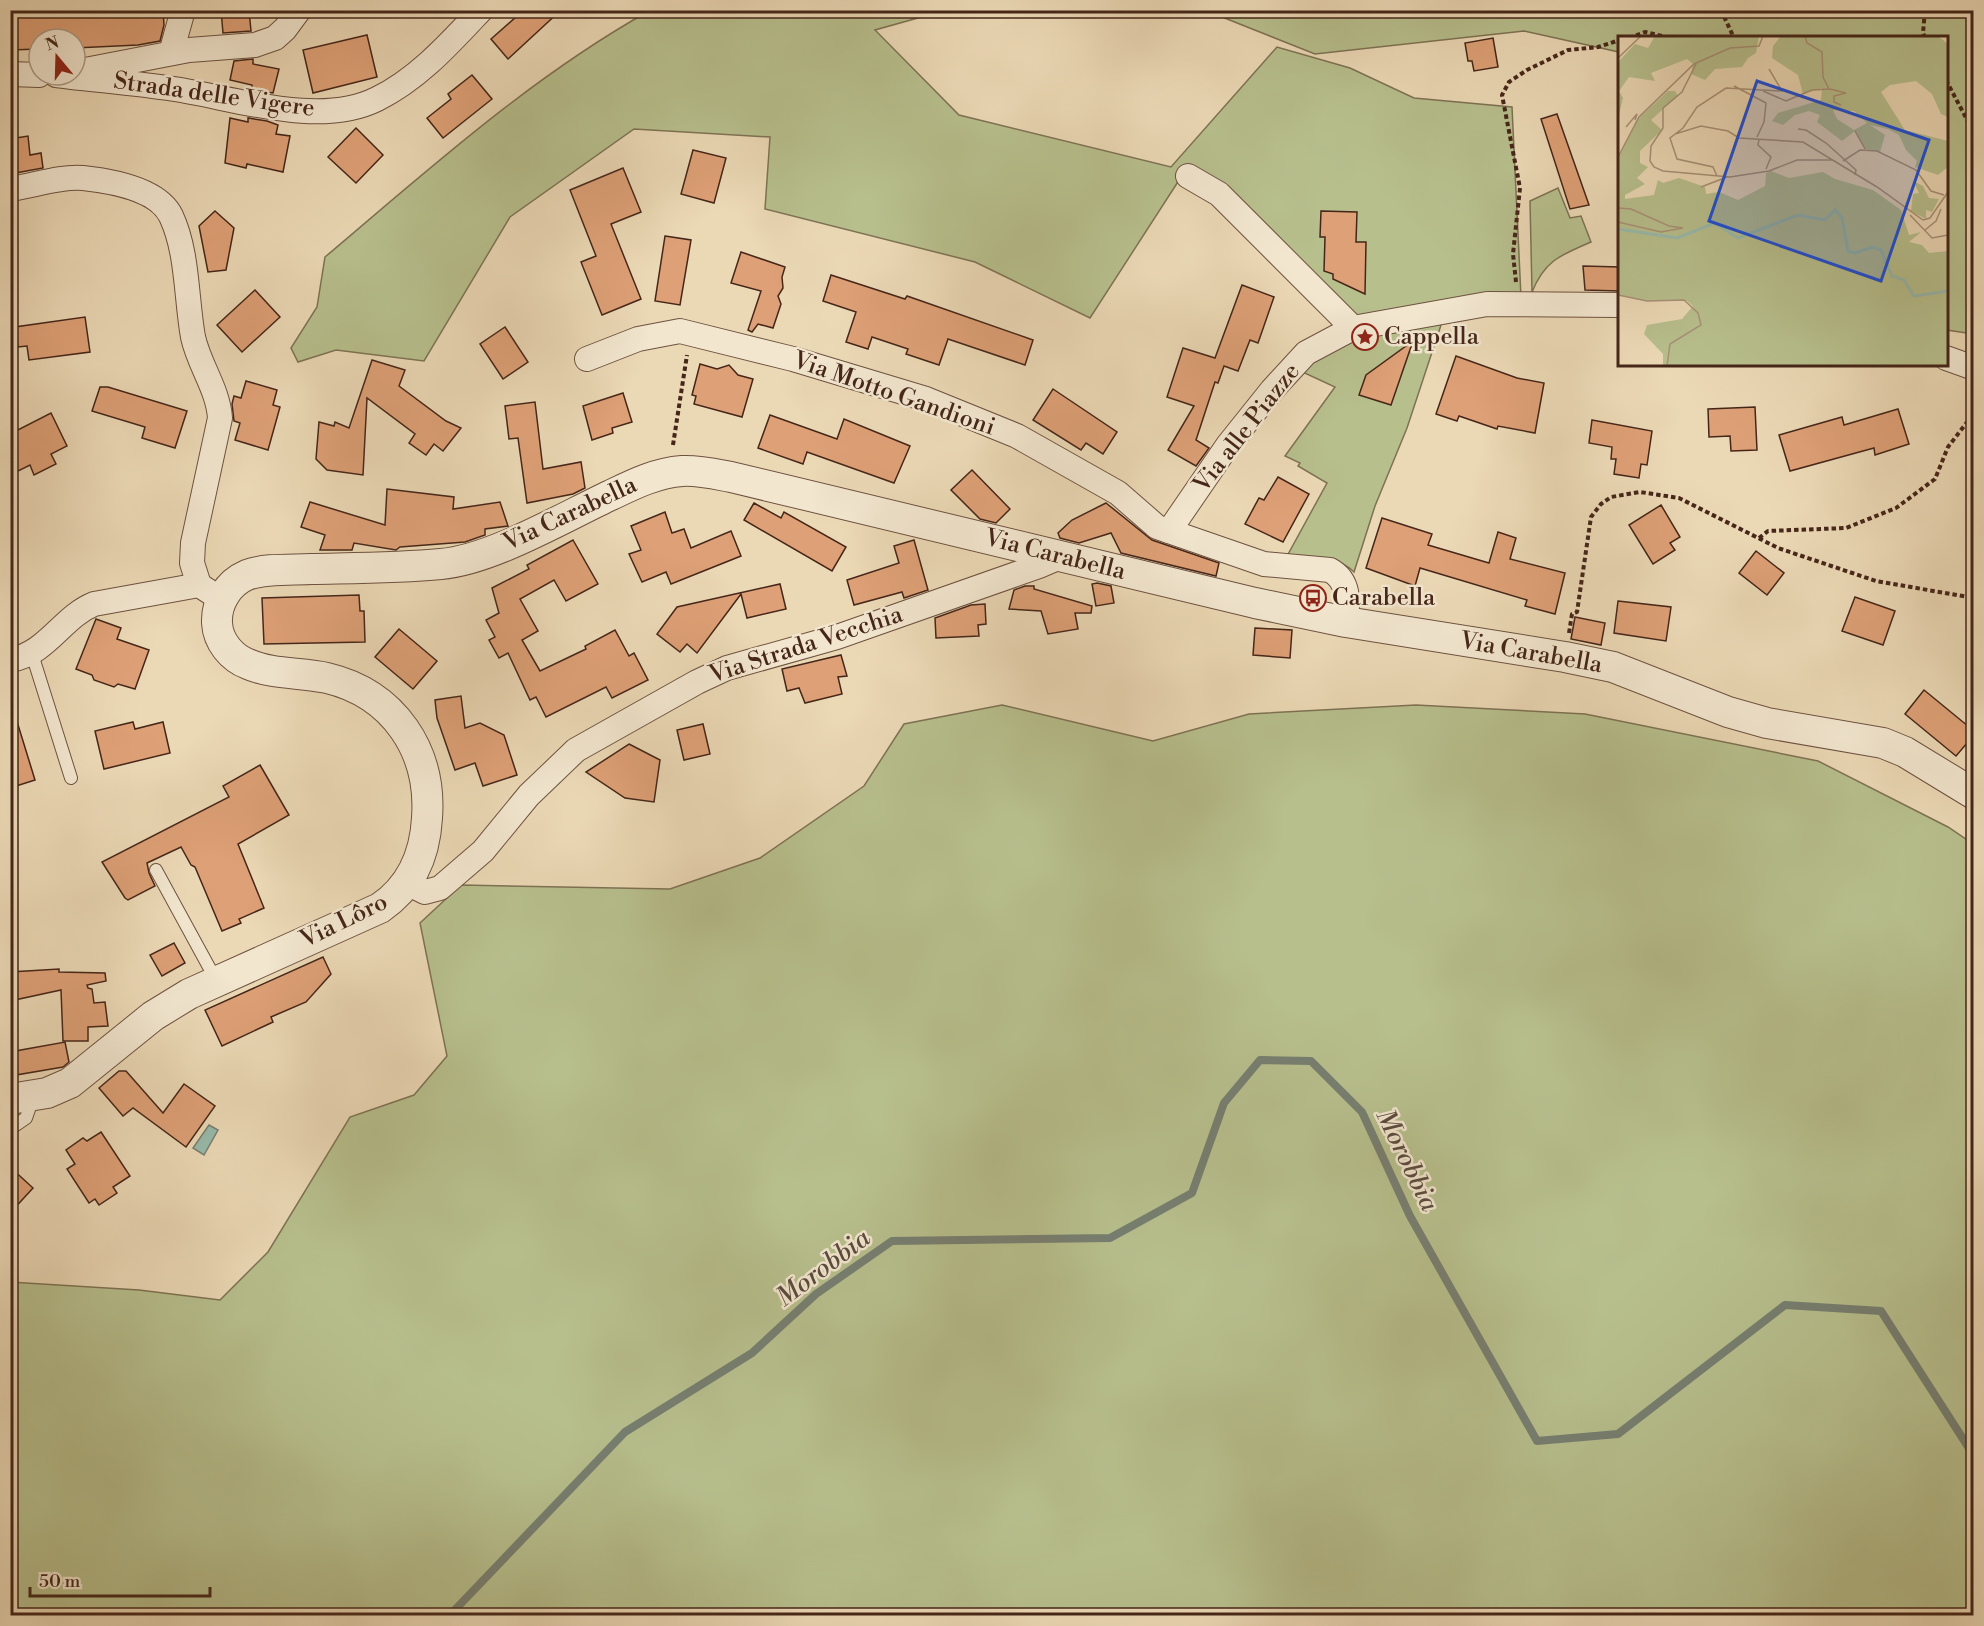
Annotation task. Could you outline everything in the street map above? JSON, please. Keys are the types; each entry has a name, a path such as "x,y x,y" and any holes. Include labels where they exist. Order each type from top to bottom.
{"street":[{"path":"171,53 183,10"},
{"path":"87,70 171,53 265,42 285,29 299,10"},
{"name":"Strada delle Vigere","path":"87,78 173,88 288,109 338,110 376,100 402,85 444,48 481,10"},
{"path":"10,74 27,75"},
{"path":"1188,176 1219,194 1353,328"},
{"path":"10,189 81,178 148,192 163,202 172,217 179,245 199,359 219,403 220,418 193,543 192,563 211,592 94,604 81,609 21,657"},
{"name":"Via alle Piazze","path":"1169,531 1228,445 1305,353 1353,328 1487,304 1618,305"},
{"name":"Via Motto Gandioni","path":"587,359 638,339 680,332 794,359 926,399 1007,432 1118,493 1147,521 1199,544 1264,564 1330,570 1338,574 1345,586 1348,600 1346,622"},
{"path":"1948,358 1974,368"},
{"name":"Via Carabella","path":"211,592 254,573 414,566 470,559 641,481 668,473 692,471 731,477 1060,557 1346,622 1565,657 1635,675 1728,712 1757,721 1873,741 1905,752 1974,794"},
{"name":"Via Strada Vecchia","path":"407,883 425,892 440,888 483,851 529,795 576,750 697,682 727,668 837,637 1039,567 1060,557"},
{"name":"Via Lôro","path":"22,1097 70,1083 153,1016 216,980 380,908 407,883 422,850 428,809 424,772 412,739 393,713 351,686 308,674 266,670 239,660 219,635 217,614 211,592"}],"lane":[{"path":"21,657 71,778"},
{"path":"156,870 216,980"},
{"path":"10,1129 26,1118 22,1097"}],"path":[{"path":"1721,10 1733,36"},
{"path":"1924,36 1925,10"},
{"path":"1634,36 1645,32 1662,36"},
{"path":"1519,305 1513,255 1520,188 1503,95 1509,82 1527,70 1568,50 1598,47 1618,41"},
{"path":"1948,82 1974,133"},
{"path":"668,473 690,334"},
{"path":"1759,538 1768,531 1846,528 1896,508 1935,479 1948,447 1974,413"},
{"path":"1565,657 1572,614 1577,612 1591,517 1601,504 1611,497 1640,492 1679,498 1778,548 1876,581 1974,598"}],"green space":[{"path":"649,11 943,11 875,30 959,115 1171,167 1277,47 1350,68 1414,98 1512,107 1521,297 1353,328 1183,174 1090,318 975,262 765,209 770,137 634,129 510,217 424,361 336,350 298,362 291,348 317,307 325,257 481,126 563,65"},
{"path":"1207,11 1973,11 1973,334 1948,330 1948,36 1618,36 1618,52 1524,31 1315,54"},
{"path":"1558,188 1570,218 1581,216 1591,242 1555,260 1542,273 1532,292 1530,201"},
{"path":"1443,319 1407,428 1375,506 1354,572 1347,566 1331,560 1286,558 1327,483 1298,466 1300,463 1285,456 1335,387 1296,369 1348,342"},
{"path":"1002,705 1153,741 1249,714 1416,705 1585,714 1818,761 1948,827 1973,844 1973,1615 11,1615 10,1282 139,1290 220,1300 268,1252 350,1117 414,1095 447,1056 420,923 461,885 670,889 760,858 864,786 904,724"}],"shaded area":[{"path":"209,1125 218,1130 204,1155 193,1148"}],"building":[{"path":"10,10 163,10 164,25 160,41 138,45 87,47 87,27 27,27 27,49 10,50"},
{"path":"221,10 249,10 251,31 223,33"},
{"path":"524,10 561,10 508,59 491,39"},
{"path":"367,35 377,77 313,93 303,50"},
{"path":"1493,38 1498,67 1474,71 1472,61 1468,61 1465,43"},
{"path":"253,59 253,64 279,69 273,93 252,90 252,85 230,80 234,61"},
{"path":"472,75 492,99 443,138 427,118 451,99 448,94"},
{"path":"1557,114 1589,205 1570,209 1541,119"},
{"path":"230,118 248,122 248,118 267,121 278,125 276,134 290,136 283,172 247,164 246,168 225,163"},
{"path":"356,128 383,155 356,183 328,157"},
{"path":"28,136 30,155 41,153 43,168 10,174 10,139"},
{"path":"693,150 726,158 714,203 681,194"},
{"path":"623,168 641,212 611,224 641,299 602,315 581,262 596,256 570,190"},
{"path":"215,211 234,228 226,270 208,272 199,226"},
{"path":"1321,211 1357,212 1356,242 1366,242 1365,294 1333,279 1333,274 1324,271 1325,237 1320,237"},
{"path":"665,236 691,240 680,305 655,301"},
{"path":"741,252 785,267 782,277 783,288 778,296 781,304 773,328 758,324 752,332 748,330 761,291 731,283"},
{"path":"1583,266 1618,267 1618,291 1585,290"},
{"path":"831,275 905,299 907,296 1033,340 1025,365 948,339 939,365 906,354 908,349 872,337 868,349 846,342 856,312 823,301"},
{"path":"1242,285 1274,297 1258,343 1250,340 1238,371 1224,366 1218,383 1215,382 1196,440 1209,448 1196,466 1168,450 1194,406 1167,397 1183,348 1215,358"},
{"path":"255,290 280,317 242,352 217,325"},
{"path":"85,317 90,352 29,360 27,346 18,347 15,327"},
{"path":"505,327 528,362 503,379 480,344"},
{"path":"1413,341 1391,405 1359,395 1366,375"},
{"path":"1456,356 1517,378 1544,383 1535,433 1498,426 1497,429 1459,416 1457,421 1436,414"},
{"path":"372,360 405,370 399,386 446,421 461,428 443,451 434,444 426,455 409,443 415,434 367,398 363,475 327,470 316,459 319,422 334,426 335,422 349,428"},
{"path":"700,364 717,369 729,365 738,375 753,379 742,417 694,404 696,396 692,395"},
{"path":"246,381 277,390 273,405 280,407 268,450 235,440 240,423 234,421 232,404 234,396 241,398"},
{"path":"100,387 108,387 187,411 175,448 142,438 145,427 92,411"},
{"path":"1053,389 1117,432 1103,454 1086,443 1081,450 1033,420"},
{"path":"623,393 632,422 612,428 613,433 592,440 583,406"},
{"path":"535,402 543,469 581,462 585,488 573,494 527,503 518,438 509,439 505,406"},
{"path":"1755,407 1757,450 1731,451 1730,436 1709,437 1708,409"},
{"path":"1898,409 1909,444 1875,455 1874,448 1790,471 1779,435 1842,417 1844,425"},
{"path":"51,413 67,446 51,454 56,464 34,475 30,465 10,475 10,434"},
{"path":"770,415 837,439 844,419 910,446 894,483 807,452 803,464 758,448"},
{"path":"1592,420 1652,431 1647,465 1641,464 1639,478 1614,474 1616,459 1611,459 1612,447 1589,443"},
{"path":"972,470 1010,509 996,523 980,519 951,490"},
{"path":"1278,477 1309,494 1283,542 1245,524 1259,498 1264,500"},
{"path":"387,489 454,497 453,509 500,502 508,526 485,529 485,535 465,542 400,547 396,550 354,543 352,550 320,550 325,535 301,527 310,502 385,525"},
{"path":"754,503 781,518 784,512 846,547 832,571 744,520"},
{"path":"1106,503 1152,540 1219,563 1216,576 1121,553 1111,533 1079,543 1060,538 1058,533 1072,520"},
{"path":"1661,505 1680,537 1670,543 1675,550 1653,564 1629,525"},
{"path":"665,512 672,533 684,529 691,548 731,531 741,556 671,584 666,572 642,582 629,554 641,550 631,526"},
{"path":"1382,518 1432,534 1428,545 1489,563 1498,532 1516,538 1510,559 1565,573 1555,614 1525,606 1527,600 1420,568 1415,586 1366,568"},
{"path":"573,540 598,584 566,601 554,580 520,599 538,631 522,640 540,671 586,649 585,646 615,630 629,656 634,653 648,680 612,698 606,687 546,717 536,697 530,700 508,653 499,658 489,640 495,637 486,620 499,613 492,588 529,569 527,565"},
{"path":"914,540 928,590 904,598 902,592 854,605 847,580 899,563 894,546"},
{"path":"1756,551 1784,573 1767,595 1739,573"},
{"path":"780,584 786,609 747,618 741,594 697,653 687,644 680,652 657,634 677,607"},
{"path":"1092,584 1111,586 1114,603 1096,606"},
{"path":"1034,586 1034,589 1092,606 1091,613 1075,613 1078,629 1048,634 1041,611 1009,609 1014,590"},
{"path":"359,595 360,611 364,611 365,642 264,644 262,598"},
{"path":"1855,597 1895,611 1883,645 1842,631"},
{"path":"1618,601 1671,607 1666,641 1614,633"},
{"path":"985,604 986,624 978,625 979,636 936,638 935,618 971,605"},
{"path":"1575,617 1605,623 1601,645 1571,639"},
{"path":"96,619 121,628 117,639 149,650 135,689 118,684 114,687 94,680 92,675 76,669"},
{"path":"1255,628 1292,630 1290,658 1253,655"},
{"path":"399,629 437,661 413,689 375,657"},
{"path":"841,655 847,676 838,677 842,694 805,703 799,688 787,691 782,669"},
{"path":"1924,690 1974,731 1974,735 1956,756 1905,714"},
{"path":"461,696 465,728 480,723 504,735 517,775 483,786 475,763 455,770 437,718 435,700"},
{"path":"15,715 35,780 10,788 10,716"},
{"path":"133,722 135,729 163,722 170,753 104,769 95,731"},
{"path":"703,724 710,754 684,760 677,730"},
{"path":"629,744 660,760 654,802 625,798 586,772"},
{"path":"260,765 289,815 238,844 264,908 239,919 241,923 222,931 195,867 191,865 181,847 147,863 155,886 128,900 125,898 102,862 229,797 223,786"},
{"path":"174,943 185,963 162,976 150,955"},
{"path":"323,957 331,974 306,1002 271,1017 273,1022 222,1046 205,1010"},
{"path":"59,969 59,972 105,973 106,981 87,985 92,989 94,1003 105,1002 108,1026 88,1027 88,1041 63,1041 61,990 10,1001 10,972"},
{"path":"65,1042 69,1062 63,1067 10,1076 10,1052"},
{"path":"119,1071 126,1071 163,1113 184,1084 215,1106 186,1147 133,1108 123,1116 99,1088"},
{"path":"101,1132 130,1176 113,1187 117,1193 99,1205 95,1199 89,1203 67,1169 75,1164 66,1150 83,1138 87,1141"},
{"path":"10,1167 33,1188 10,1213"}],"waterway":[{"name":"Morobbia","path":"449,1616 625,1432 752,1353 816,1294 892,1241 1110,1238 1192,1193 1224,1103 1260,1060 1311,1061 1362,1112 1410,1216 1537,1441 1618,1434 1785,1305 1881,1311 1974,1456"}],"place":[{"name":"Cappella","path":"1365,337"},
{"name":"Carabella","path":"1313,598"}]}
